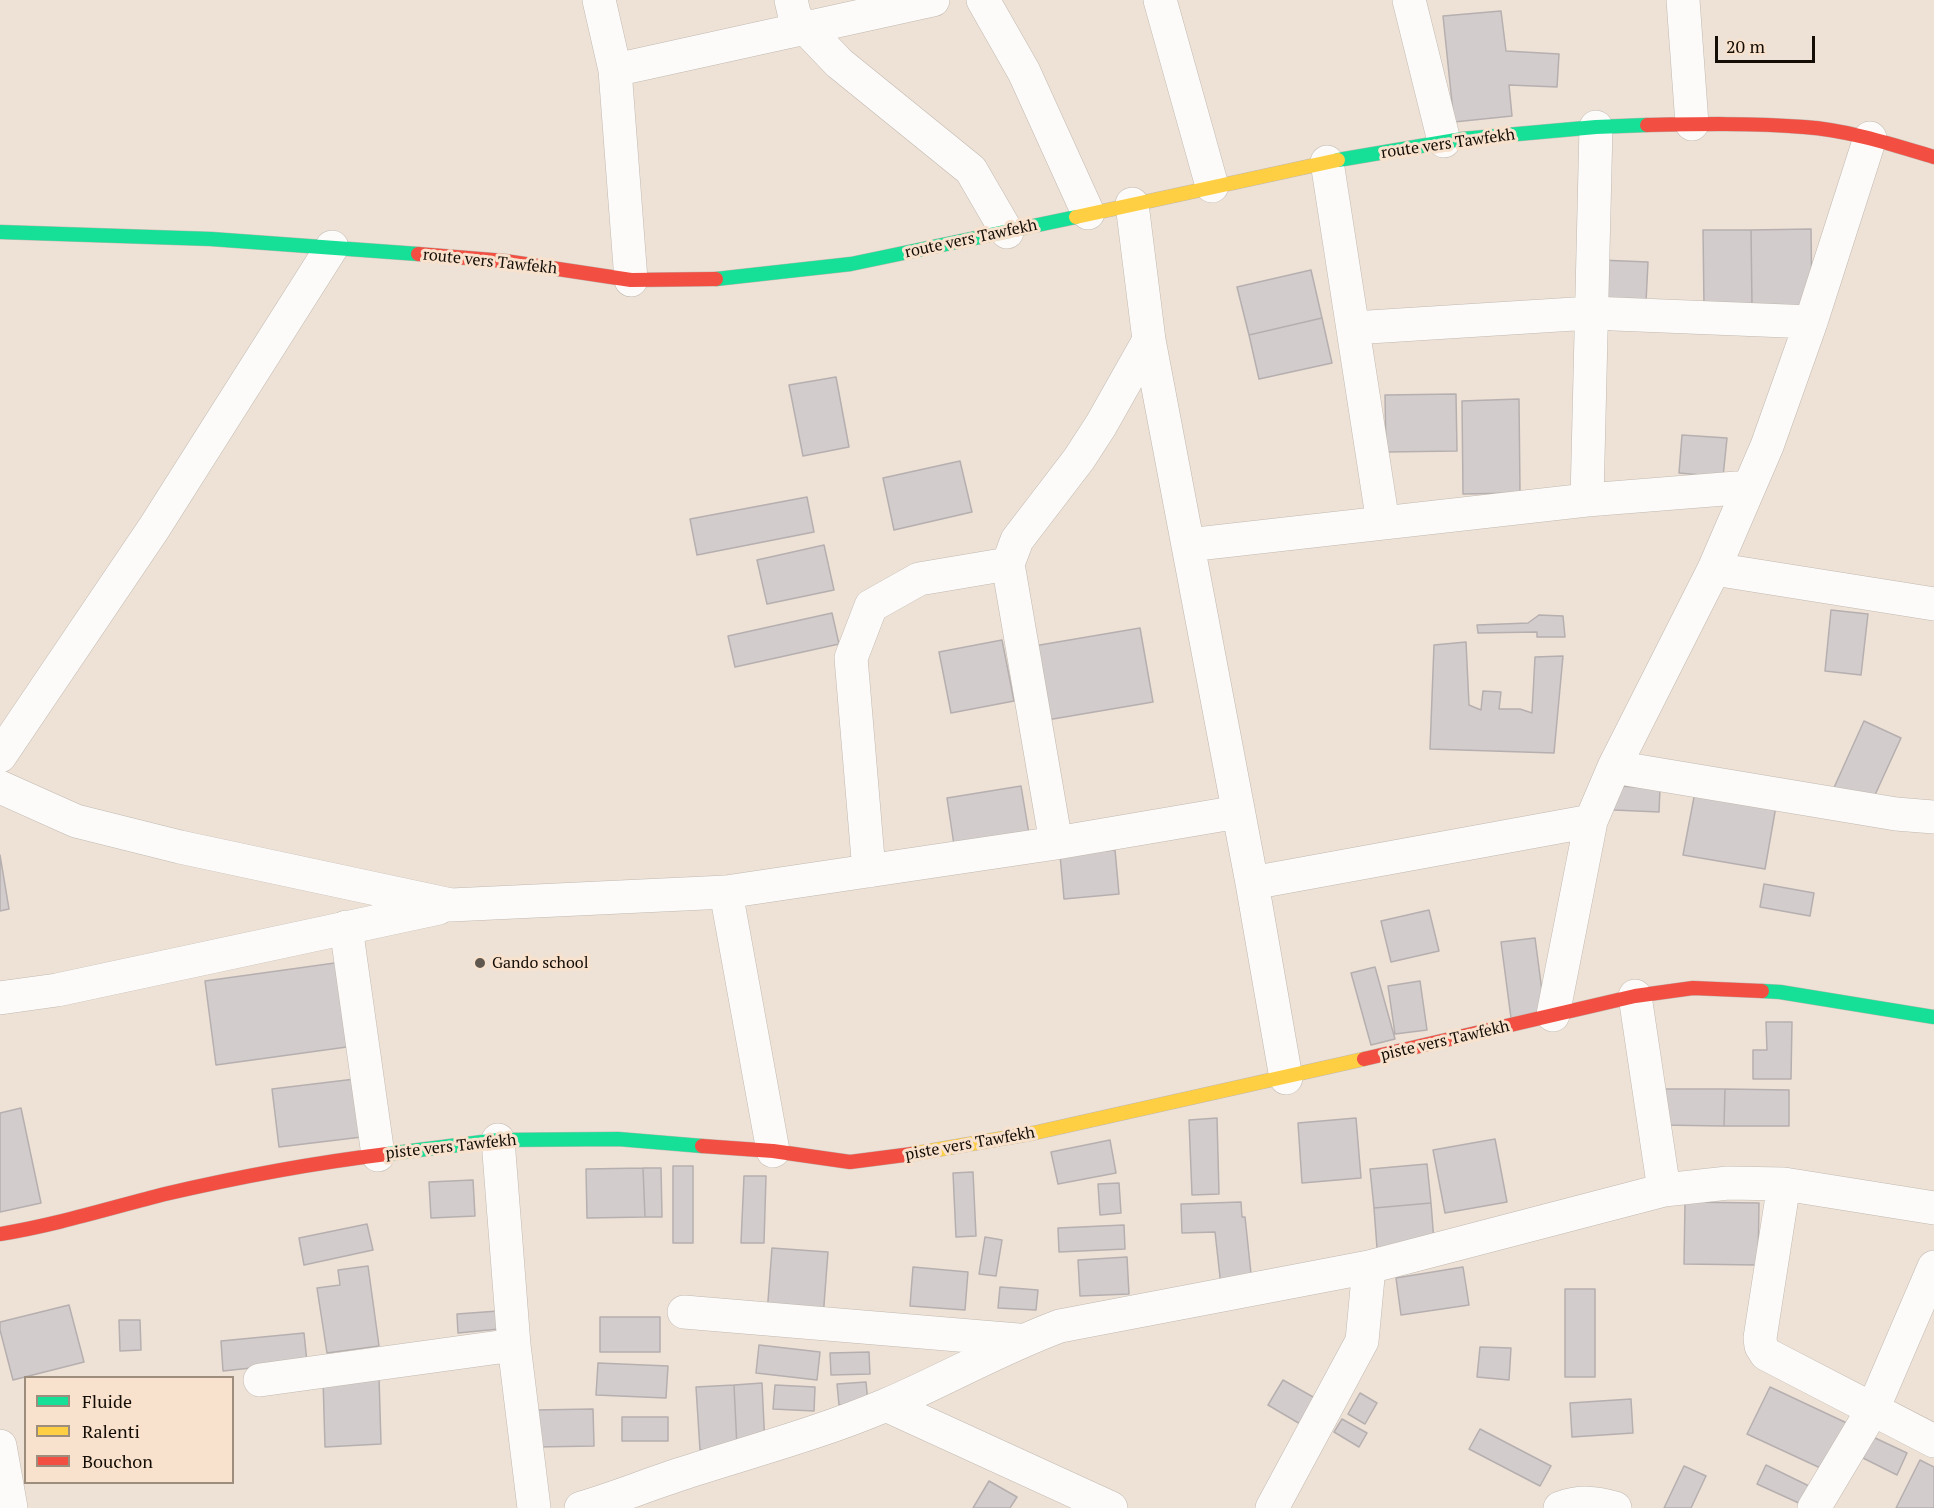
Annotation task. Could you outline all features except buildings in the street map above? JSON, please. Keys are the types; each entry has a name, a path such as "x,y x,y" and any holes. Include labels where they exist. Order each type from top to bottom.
{"street":[{"path":"599,0 615,70 631,280"},
{"path":"615,70 799,14 933,0"},
{"path":"983,0 1024,72 1088,213"},
{"path":"1160,0 1212,186"},
{"path":"1409,0 1444,141"},
{"path":"1683,0 1692,124"},
{"path":"799,14 839,63 971,170 1007,232"},
{"name":"route vers Tawfekh","path":"0,232 211,239 333,247 505,261 631,280 729,279 829,267 1007,232 1328,162 1444,141 1596,127 1692,124 1805,127 1870,138 1934,157"},
{"path":"1587,500 1596,127"},
{"path":"1553,1015 1591,821 1614,767 1714,569 1767,446 1811,322 1870,138"},
{"path":"1328,162 1383,523"},
{"path":"1132,204 1149,340 1252,883 1286,1078"},
{"path":"0,756 154,528 333,247"},
{"path":"1353,328 1590,313 1811,322"},
{"path":"1056,843 1008,564 1017,540 1079,459 1149,340"},
{"path":"1188,545 1587,500 1749,487"},
{"path":"868,871 851,658 871,606 919,579 1008,564"},
{"path":"1714,569 1934,604"},
{"path":"1614,767 1896,814 1934,817"},
{"path":"0,787 76,821 180,847 451,905"},
{"path":"0,998 57,990 451,905 726,892 1056,843 1238,812"},
{"path":"1252,883 1591,821"},
{"path":"726,892 773,1151"},
{"path":"345,927 378,1155"},
{"name":"piste vers Tawfekh","path":"0,1234 36,1228 167,1194 326,1161 498,1140 618,1139 773,1151 850,1162 901,1156 1034,1134 1286,1078 1635,996 1693,988 1780,992 1934,1017"},
{"path":"1635,996 1664,1190"},
{"path":"498,1140 514,1345 534,1508"},
{"path":"581,1508 615,1503 683,1473 794,1440 886,1405 1020,1341 1060,1326 1369,1267 1664,1190 1728,1183 1784,1184 1934,1208"},
{"path":"1784,1184 1760,1338 1761,1346 1766,1354 1934,1441"},
{"path":"1272,1508 1362,1341 1369,1267"},
{"path":"1814,1508 1873,1409 1934,1268"},
{"path":"684,1312 1020,1341"},
{"path":"260,1380 514,1345"},
{"path":"886,1405 1111,1508"},
{"path":"0,1446 11,1508"},
{"path":"1560,1508 1591,1502 1615,1508"}],"traffic: fast":[{"path":"1338,160 1462,139 1596,127 1647,125"},
{"path":"716,279 851,264 1076,217"},
{"path":"0,232 211,239 418,254"},
{"path":"1762,991 1934,1017"},
{"path":"387,1154 498,1140 618,1139 702,1146"}],"traffic: slow":[{"path":"1076,217 1338,160"},
{"path":"912,1154 1034,1133 1364,1059"}],"traffic: jam":[{"path":"1647,125 1745,124 1820,129 1869,138 1934,157"},
{"path":"418,254 505,261 631,280 716,279"},
{"path":"1364,1059 1635,996 1693,988 1762,991"},
{"path":"702,1146 773,1151 850,1162 912,1154"},
{"path":"0,1234 220,1182 303,1166 387,1154"}],"place":[{"name":"Gando school","path":"480,963"}]}
